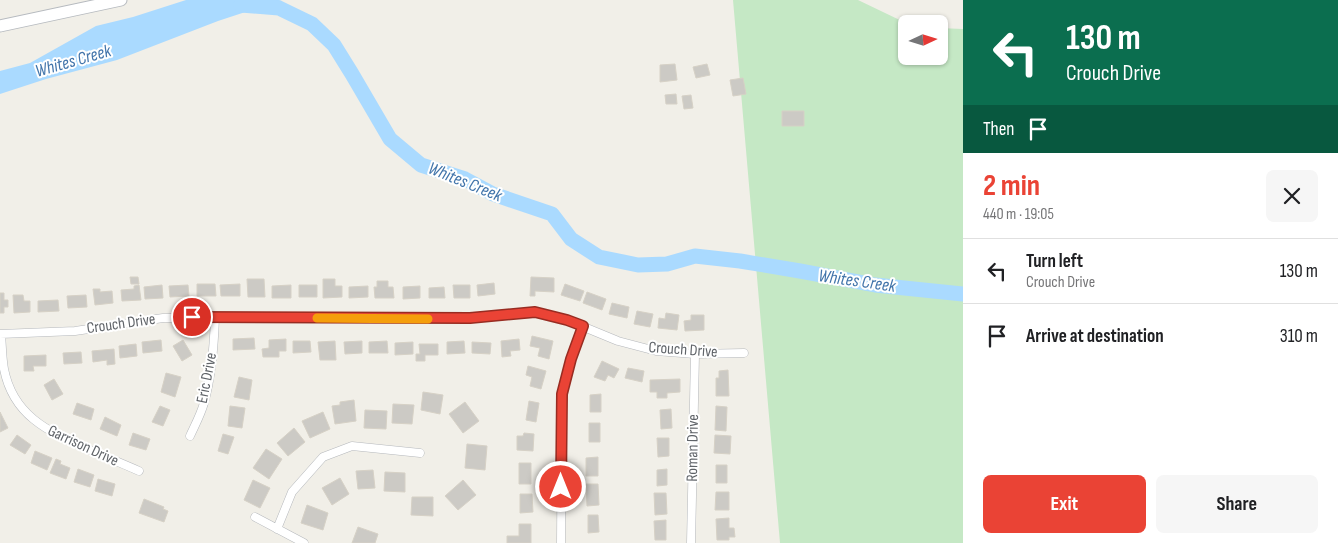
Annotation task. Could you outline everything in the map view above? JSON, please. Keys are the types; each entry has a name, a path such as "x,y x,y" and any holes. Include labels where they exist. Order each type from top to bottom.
{"main road":[{"path":"0,26 121,0"}],"street":[{"name":"Crouch Drive","path":"1,334 75,331 163,318 470,318 535,312 567,320 640,348 695,354 744,353"},
{"name":"Eric Drive","path":"190,436 204,405 208,388 215,317"},
{"path":"561,543 562,394 571,359 583,326"},
{"name":"Garrison Drive","path":"1,334 3,363 7,378 16,400 30,418 52,433 139,471"},
{"name":"Roman Drive","path":"691,543 695,354"},
{"path":"276,529 292,492 323,457 352,446 420,452"},
{"path":"255,517 304,543"}],"green space":[{"path":"733,0 858,0 898,19 898,65 948,65 948,28 963,29 963,543 780,543"}],"water":[{"path":"186,0 282,0 218,21 117,60 46,79 0,94 0,71 30,63 96,26 133,17"}],"building":[{"path":"675,64 677,80 660,82 660,65"},
{"path":"707,64 710,75 696,78 693,67"},
{"path":"743,78 746,94 733,96 730,80"},
{"path":"676,94 677,104 666,104 665,95"},
{"path":"691,95 693,108 684,109 682,96"},
{"path":"782,111 804,111 804,126 782,126"},
{"path":"130,277 138,277 139,284 131,284"},
{"path":"531,277 554,278 554,292 535,291 535,296 530,296"},
{"path":"247,279 264,279 265,297 248,297"},
{"path":"323,279 335,279 335,286 342,286 342,297 323,298"},
{"path":"377,281 388,281 388,287 393,287 394,298 375,298 374,287 377,287"},
{"path":"494,283 495,294 478,296 477,285"},
{"path":"197,284 215,284 216,296 197,296"},
{"path":"240,284 240,296 221,296 220,285"},
{"path":"565,284 584,291 580,301 561,295"},
{"path":"139,285 141,300 122,301 121,290 134,289 134,286"},
{"path":"162,285 163,298 145,299 144,287"},
{"path":"188,285 189,296 170,297 169,286"},
{"path":"291,285 291,298 272,298 272,286"},
{"path":"299,285 317,285 317,297 299,297"},
{"path":"453,285 470,285 470,298 454,298"},
{"path":"368,286 368,297 349,298 349,287"},
{"path":"420,286 420,298 403,299 403,287"},
{"path":"444,287 445,298 429,298 429,288"},
{"path":"93,289 100,289 100,292 112,291 113,303 95,305"},
{"path":"587,292 606,299 602,310 583,303"},
{"path":"0,293 4,293 4,300 8,300 8,307 4,307 4,313 0,313"},
{"path":"13,295 23,295 24,301 30,301 30,312 14,313"},
{"path":"86,295 87,307 68,308 67,296"},
{"path":"58,300 59,311 38,312 38,301"},
{"path":"612,303 629,307 627,318 609,314"},
{"path":"637,311 653,314 650,327 634,324"},
{"path":"666,313 679,315 677,330 658,328 659,318 665,319"},
{"path":"691,315 704,315 704,330 685,331 684,321 691,320"},
{"path":"532,336 553,341 549,359 538,356 540,348 530,346"},
{"path":"254,338 255,349 233,350 233,339"},
{"path":"286,339 286,351 279,351 279,357 263,357 262,349 269,348 269,340"},
{"path":"519,339 520,350 510,351 511,356 502,357 501,341"},
{"path":"161,340 162,351 143,353 142,342"},
{"path":"183,340 192,355 182,361 173,346"},
{"path":"293,341 310,341 311,352 293,353"},
{"path":"335,341 336,360 320,360 318,342"},
{"path":"362,341 362,353 345,354 344,342"},
{"path":"387,341 388,353 369,353 369,342"},
{"path":"464,341 465,353 447,354 447,342"},
{"path":"413,342 413,354 395,355 395,343"},
{"path":"472,342 491,343 490,354 472,353"},
{"path":"136,344 137,356 120,358 119,346"},
{"path":"419,344 438,344 438,355 425,355 425,361 416,361 416,354 420,354"},
{"path":"114,349 115,364 107,365 107,360 93,362 92,351"},
{"path":"81,352 82,363 64,364 63,353"},
{"path":"46,355 46,366 33,366 34,371 24,371 24,356"},
{"path":"602,361 619,369 614,378 608,375 605,381 594,377"},
{"path":"528,366 546,371 541,389 530,386 532,377 526,375"},
{"path":"628,368 644,371 642,382 625,378"},
{"path":"728,370 729,396 716,396 716,378 719,378 719,371"},
{"path":"166,373 181,377 175,397 161,392"},
{"path":"239,377 252,380 249,400 234,397"},
{"path":"54,379 63,394 52,400 44,385"},
{"path":"680,379 680,392 667,393 667,398 657,398 657,392 650,392 650,380"},
{"path":"423,392 443,395 440,414 421,410"},
{"path":"601,394 601,412 590,412 590,395"},
{"path":"354,400 356,421 335,424 332,406 340,405 340,402"},
{"path":"529,401 539,403 536,422 526,420"},
{"path":"465,402 479,421 463,433 449,414"},
{"path":"77,403 94,409 91,420 73,414"},
{"path":"393,404 414,405 412,424 392,423"},
{"path":"160,406 170,410 163,426 152,422"},
{"path":"230,406 245,408 242,428 228,426"},
{"path":"716,406 727,407 726,431 715,430"},
{"path":"671,409 672,428 661,429 660,410"},
{"path":"365,410 387,411 386,429 364,428"},
{"path":"0,412 8,428 0,432"},
{"path":"323,412 330,429 310,438 302,421"},
{"path":"105,417 121,425 117,436 100,429"},
{"path":"589,423 600,423 600,442 589,442"},
{"path":"294,428 305,442 288,456 277,443"},
{"path":"133,433 150,439 146,450 129,445"},
{"path":"524,433 534,434 533,451 517,450 517,436 523,436"},
{"path":"223,434 234,437 228,454 218,451"},
{"path":"17,435 31,445 25,454 10,445"},
{"path":"715,435 731,436 730,454 714,453"},
{"path":"657,438 669,438 669,456 658,457"},
{"path":"467,444 487,446 485,470 465,468"},
{"path":"266,449 282,459 269,479 253,468"},
{"path":"35,451 52,458 47,470 31,463"},
{"path":"598,457 598,476 586,476 586,458"},
{"path":"56,459 61,461 60,464 70,468 66,479 50,473"},
{"path":"519,463 531,463 531,484 519,484"},
{"path":"716,465 727,465 727,483 716,483"},
{"path":"78,469 94,475 90,487 74,482"},
{"path":"667,469 667,485 657,486 657,470"},
{"path":"373,470 375,488 358,489 356,471"},
{"path":"385,472 405,473 405,492 384,491"},
{"path":"340,478 349,494 332,505 322,488"},
{"path":"98,479 115,484 112,496 95,491"},
{"path":"253,480 270,488 260,508 244,500"},
{"path":"463,480 476,495 458,510 445,496"},
{"path":"586,484 598,484 599,505 587,506"},
{"path":"716,492 729,492 729,510 715,510"},
{"path":"654,493 666,493 667,514 655,515"},
{"path":"520,494 532,494 533,512 520,513"},
{"path":"412,497 433,497 433,516 411,515"},
{"path":"144,499 164,507 163,509 168,511 164,522 139,513"},
{"path":"307,505 328,513 323,530 301,523"},
{"path":"588,515 598,515 599,532 588,533"},
{"path":"729,518 729,528 734,528 735,537 729,537 729,540 717,540 716,519"},
{"path":"666,520 666,540 655,540 654,521"},
{"path":"519,524 531,524 531,543 507,543 507,536 519,536"},
{"path":"358,527 378,534 375,543 352,543"}],"waterway":[{"name":"Whites Creek","path":"241,5 279,8 312,24 334,45 390,139 421,165 465,179 493,194 552,214 571,239 599,257 638,265 667,264 695,256 740,261 875,285 963,294"}],"slow traffic":[{"path":"317,318 428,319"}],"route":[{"path":"192,317 410,319 470,318 535,312 583,326 571,359 562,394 561,487"}]}
